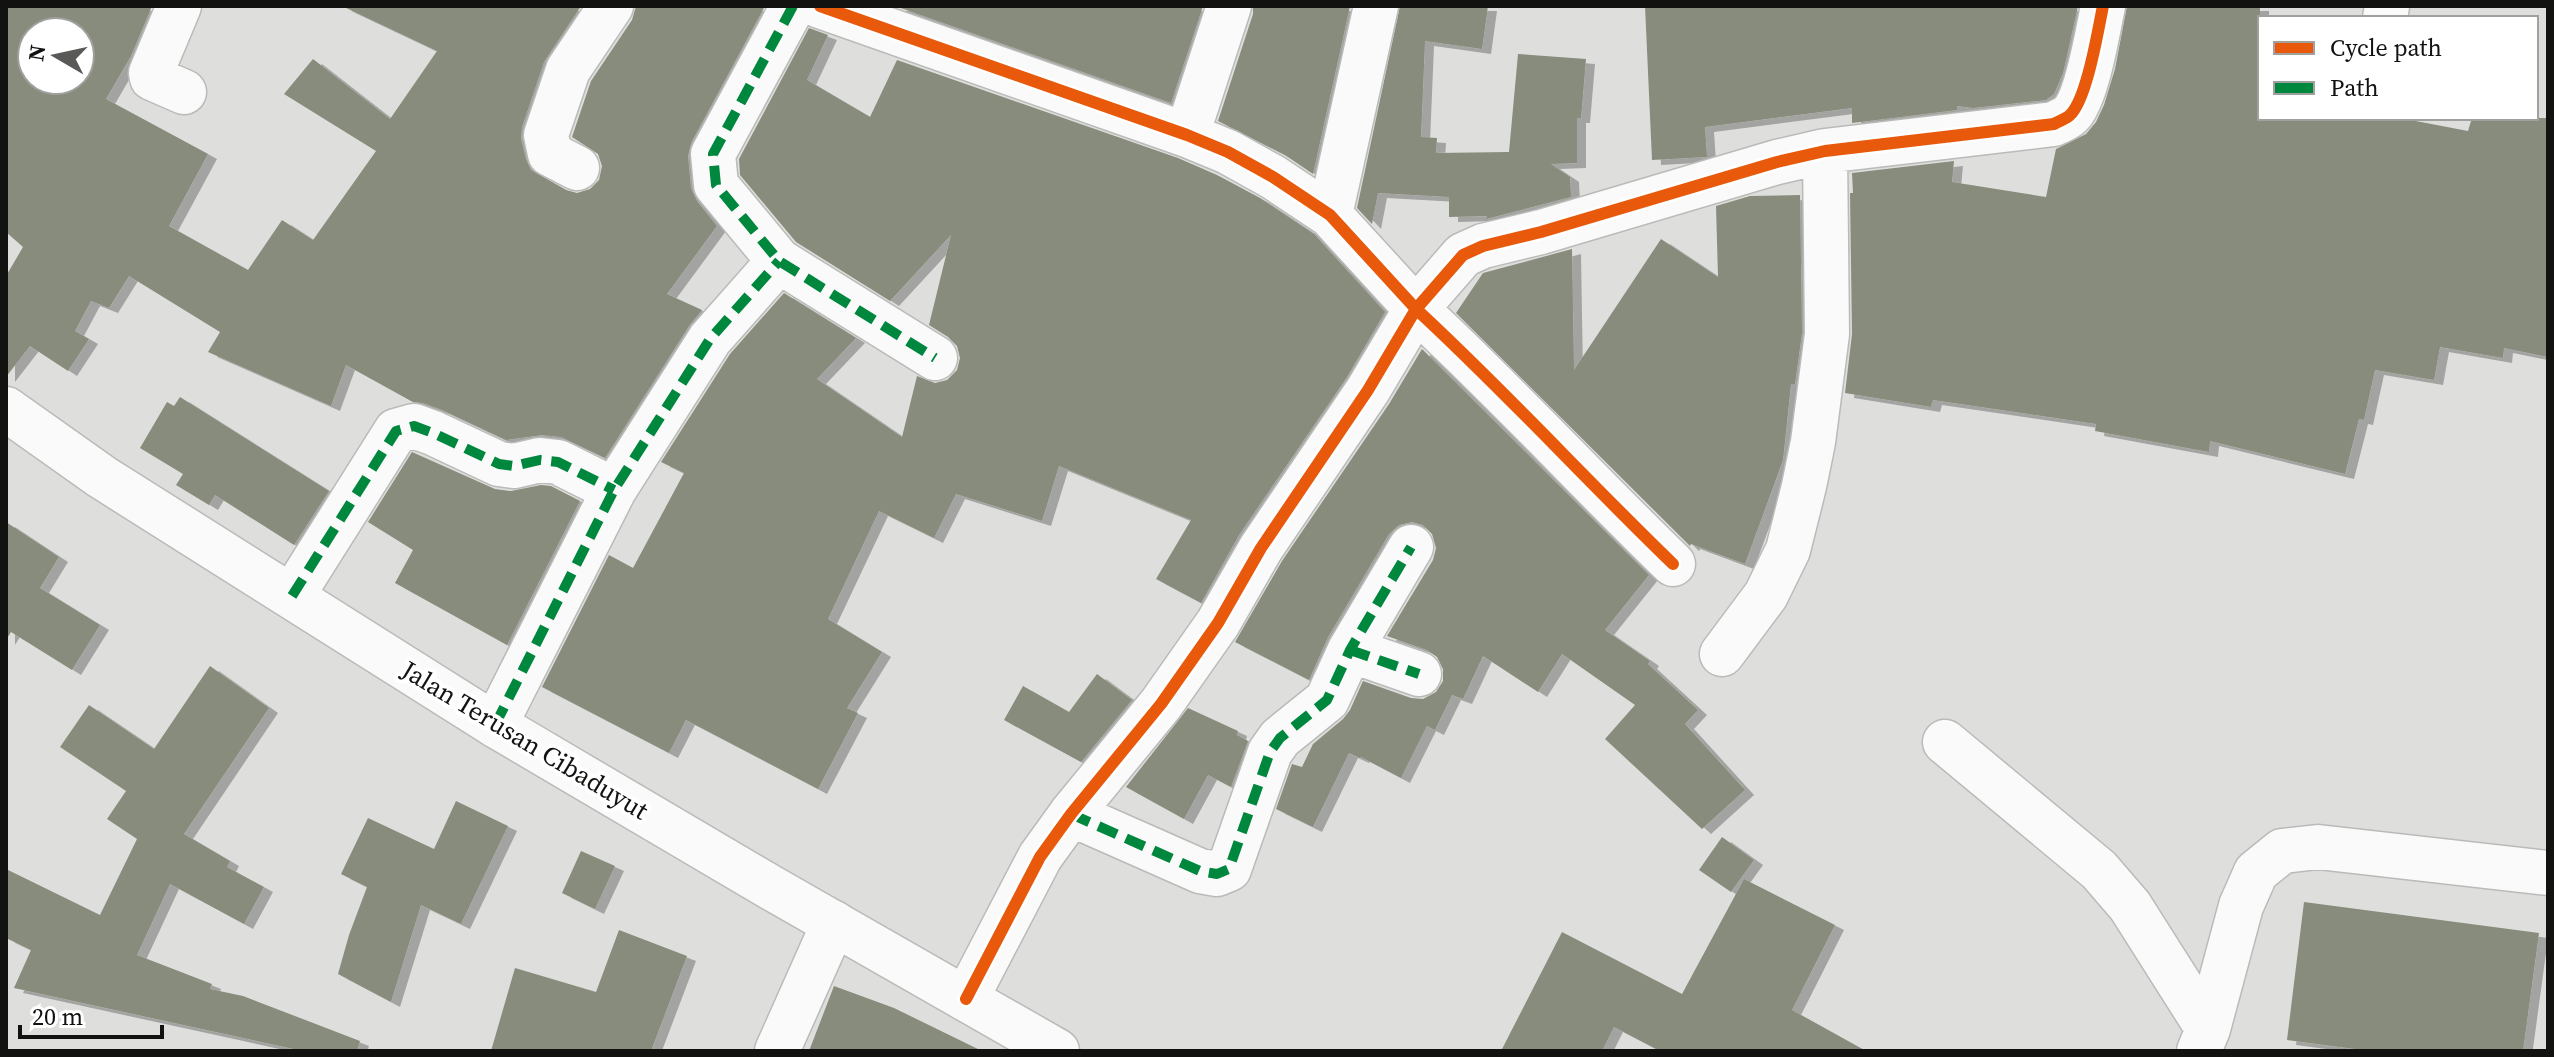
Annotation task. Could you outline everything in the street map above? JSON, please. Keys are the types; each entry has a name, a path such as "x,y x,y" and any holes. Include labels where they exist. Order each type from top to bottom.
{"street":[{"path":"179,6 151,73 152,78 184,92"},
{"path":"577,168 550,154 546,135 568,70 611,6"},
{"path":"793,6 713,154 716,185 779,261 935,358"},
{"path":"820,6 1187,135 1228,152 1273,177 1330,215 1416,309 1519,407 1587,480 1673,564"},
{"path":"1187,135 1229,6"},
{"path":"1330,215 1376,6"},
{"path":"966,999 1040,857 1161,704 1218,623 1261,548 1368,390 1416,309 1463,255 1483,246 1825,151 2054,124 2071,114 2079,101 2094,52 2103,6"},
{"path":"1722,654 1766,595 1788,550 1804,486 1827,334 1825,151"},
{"path":"495,725 614,490 710,339 779,261"},
{"name":"Jalan Terusan Cibaduyut","path":"8,416 495,725 1057,1051"},
{"path":"292,596 396,431 414,426 499,464 514,466 540,460 558,462 614,490"},
{"path":"1071,814 1200,871 1217,874 1229,869 1270,752 1280,738 1327,700 1350,650 1411,547"},
{"path":"1350,650 1419,674"},
{"path":"1945,742 2099,870 2130,906 2203,1040"},
{"path":"2203,1040 2241,906 2256,872 2282,851 2318,847 2548,873"},
{"path":"777,1051 834,923"}],"building":[{"path":"6,6 152,6 131,56 106,99 208,154 169,226 248,270 282,220 313,240 376,151 284,94 313,59 390,119 437,51 342,6 581,6 544,62 522,127 521,139 531,170 577,193 590,189 599,180 602,166 598,154 572,137 591,81 632,20 636,6 765,6 691,143 688,156 691,188 717,226 667,294 702,310 605,458 561,437 542,435 506,440 442,410 413,402 346,365 331,406 208,352 220,332 129,276 109,308 91,301 75,331 89,339 68,371 30,346 6,377 6,276 23,247 6,232"},
{"path":"895,6 1203,6 1171,103"},
{"path":"1253,6 1350,6 1313,174 1285,155 1218,121"},
{"path":"1400,6 1488,6 1482,49 1425,41 1421,137 1437,138 1436,153 1509,152 1518,54 1586,59 1581,118 1577,118 1577,163 1551,164 1570,177 1571,197 1486,219 1487,216 1449,217 1449,197 1378,193 1372,224 1357,208"},
{"path":"1645,6 2078,6 2063,73 2054,94 2046,100 1973,108 1957,106 1957,110 1852,123 1852,108 1705,127 1707,157 1652,160"},
{"path":"2127,6 2260,6 2258,120 2410,120 2468,131 2471,120 2548,118 2548,357 2504,348 2503,358 2440,347 2434,380 2375,370 2364,420 2359,419 2345,474 2210,441 2209,452 2095,431 2096,424 1933,400 1931,407 1845,393 1852,334 1852,173 1954,161 1952,182 2046,197 2056,149 2086,134 2096,122 2115,69"},
{"path":"809,28 828,35 807,80 870,117 897,60 1178,158 1260,198 1314,234 1385,312 1347,377 1239,535 1201,603 1156,579 1191,520 1059,466 1042,521 956,494 934,538 879,511 828,619 882,652 847,708 858,713 818,789 686,720 669,753 542,687 609,555 633,568 684,473 661,462 730,354 784,293 856,338 817,379 902,437 917,376 935,383 947,380 957,370 960,358 957,346 929,325 951,235 890,301 796,242 740,175 739,159"},
{"path":"1800,195 1802,333 1795,384 1791,384 1783,460 1745,564 1690,546 1456,313 1483,273 1572,249 1574,370 1661,239 1718,277 1716,206 1750,196"},
{"path":"1422,349 1649,575 1605,630 1650,661 1648,664 1698,710 1685,724 1745,790 1702,829 1605,739 1635,705 1562,654 1538,692 1483,656 1463,699 1452,695 1435,730 1427,726 1401,778 1349,753 1313,827 1276,809 1292,764 1302,767 1313,744 1350,710 1363,681 1411,698 1423,699 1436,692 1443,681 1443,669 1437,657 1427,650 1387,636 1433,560 1436,548 1432,534 1423,525 1412,522 1399,525 1389,534 1328,637 1309,680 1235,642 1282,561 1389,404"},
{"path":"180,397 329,491 294,545 215,495 209,505 176,485 183,474 140,448 167,402 174,406"},
{"path":"412,452 495,489 511,491 551,486 580,501 507,645 395,583 413,550 368,522"},
{"path":"6,522 59,557 40,588 100,625 72,670 11,632 6,640"},
{"path":"210,666 269,708 184,834 230,861 227,867 264,887 244,924 170,884 137,955 212,984 210,989 243,996 360,1041 357,1051 303,1051 14,988 31,950 6,938 6,869 100,915 137,839 107,819 126,791 60,747 89,705 154,749"},
{"path":"1097,674 1132,700 1081,762 1004,720 1023,686 1069,712"},
{"path":"1188,708 1238,731 1237,735 1248,741 1231,787 1208,775 1184,819 1126,787"},
{"path":"456,801 508,826 461,924 421,905 391,1002 338,974 367,887 341,874 368,818 434,849"},
{"path":"1722,837 1754,860 1731,892 1699,870"},
{"path":"581,851 615,866 595,909 562,893"},
{"path":"1744,879 1835,925 1792,1010 1866,1051 1660,1051 1614,1027 1602,1051 1501,1051 1562,932 1682,994"},
{"path":"2304,902 2539,933 2523,1051 2370,1051 2287,1040"},
{"path":"619,930 687,956 651,1051 491,1051 515,968 596,992"},
{"path":"834,986 894,1008 982,1051 809,1051"}],"marked path":[{"path":"793,6 713,154 716,185 779,261 935,358"},
{"path":"495,725 614,490 710,339 779,261"},
{"path":"292,596 396,431 414,426 499,464 514,466 540,460 558,462 614,490"},
{"path":"1071,814 1200,871 1217,874 1229,869 1270,752 1280,738 1327,700 1350,650 1411,547"},
{"path":"1350,650 1419,674"}],"cycle path":[{"path":"820,6 1228,152 1330,215 1416,309 1463,255 1483,246 1825,151 2054,124 2070,115 2082,95 2103,6"},
{"path":"966,999 1040,857 1161,704 1218,623 1261,548 1368,390 1416,309 1673,564"}]}
